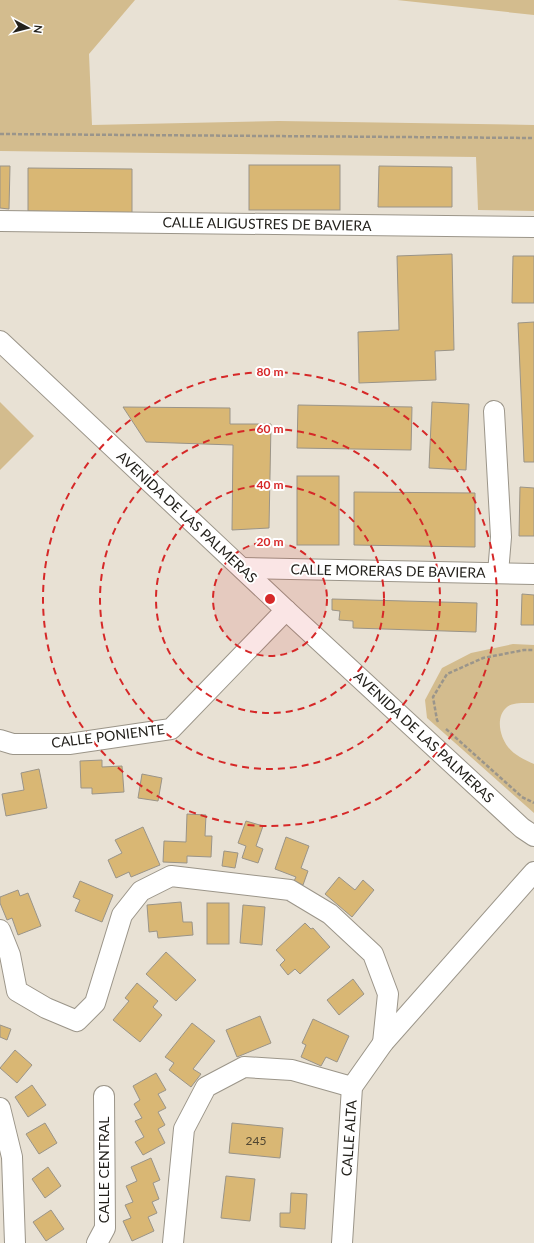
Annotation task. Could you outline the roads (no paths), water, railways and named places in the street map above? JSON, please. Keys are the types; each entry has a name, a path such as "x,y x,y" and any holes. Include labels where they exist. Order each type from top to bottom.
{"street":[{"name":"CALLE ALIGUSTRES DE BAVIERA","path":"0,221 534,227"},
{"name":"AVENIDA DE LAS PALMERAS","path":"0,341 286,610 522,828 534,836"},
{"path":"494,411 501,537 498,573"},
{"name":"CALLE MORERAS DE BAVIERA","path":"242,568 534,574"},
{"name":"CALLE PONIENTE","path":"0,740 13,744 69,744 171,729 286,610"},
{"name":"CALLE ALTA","path":"342,1243 352,1087 383,1043 534,872"},
{"path":"0,930 10,955 17,991 46,1008 76,1021 95,1003 122,915 141,891 171,876 290,890 330,914 373,954 388,994 383,1043"},
{"path":"172,1243 184,1129 206,1087 244,1067 292,1070 352,1087"},
{"name":"CALLE CENTRAL","path":"97,1243 105,1228 104,1096"},
{"path":"0,1108 12,1158 15,1243"}]}
